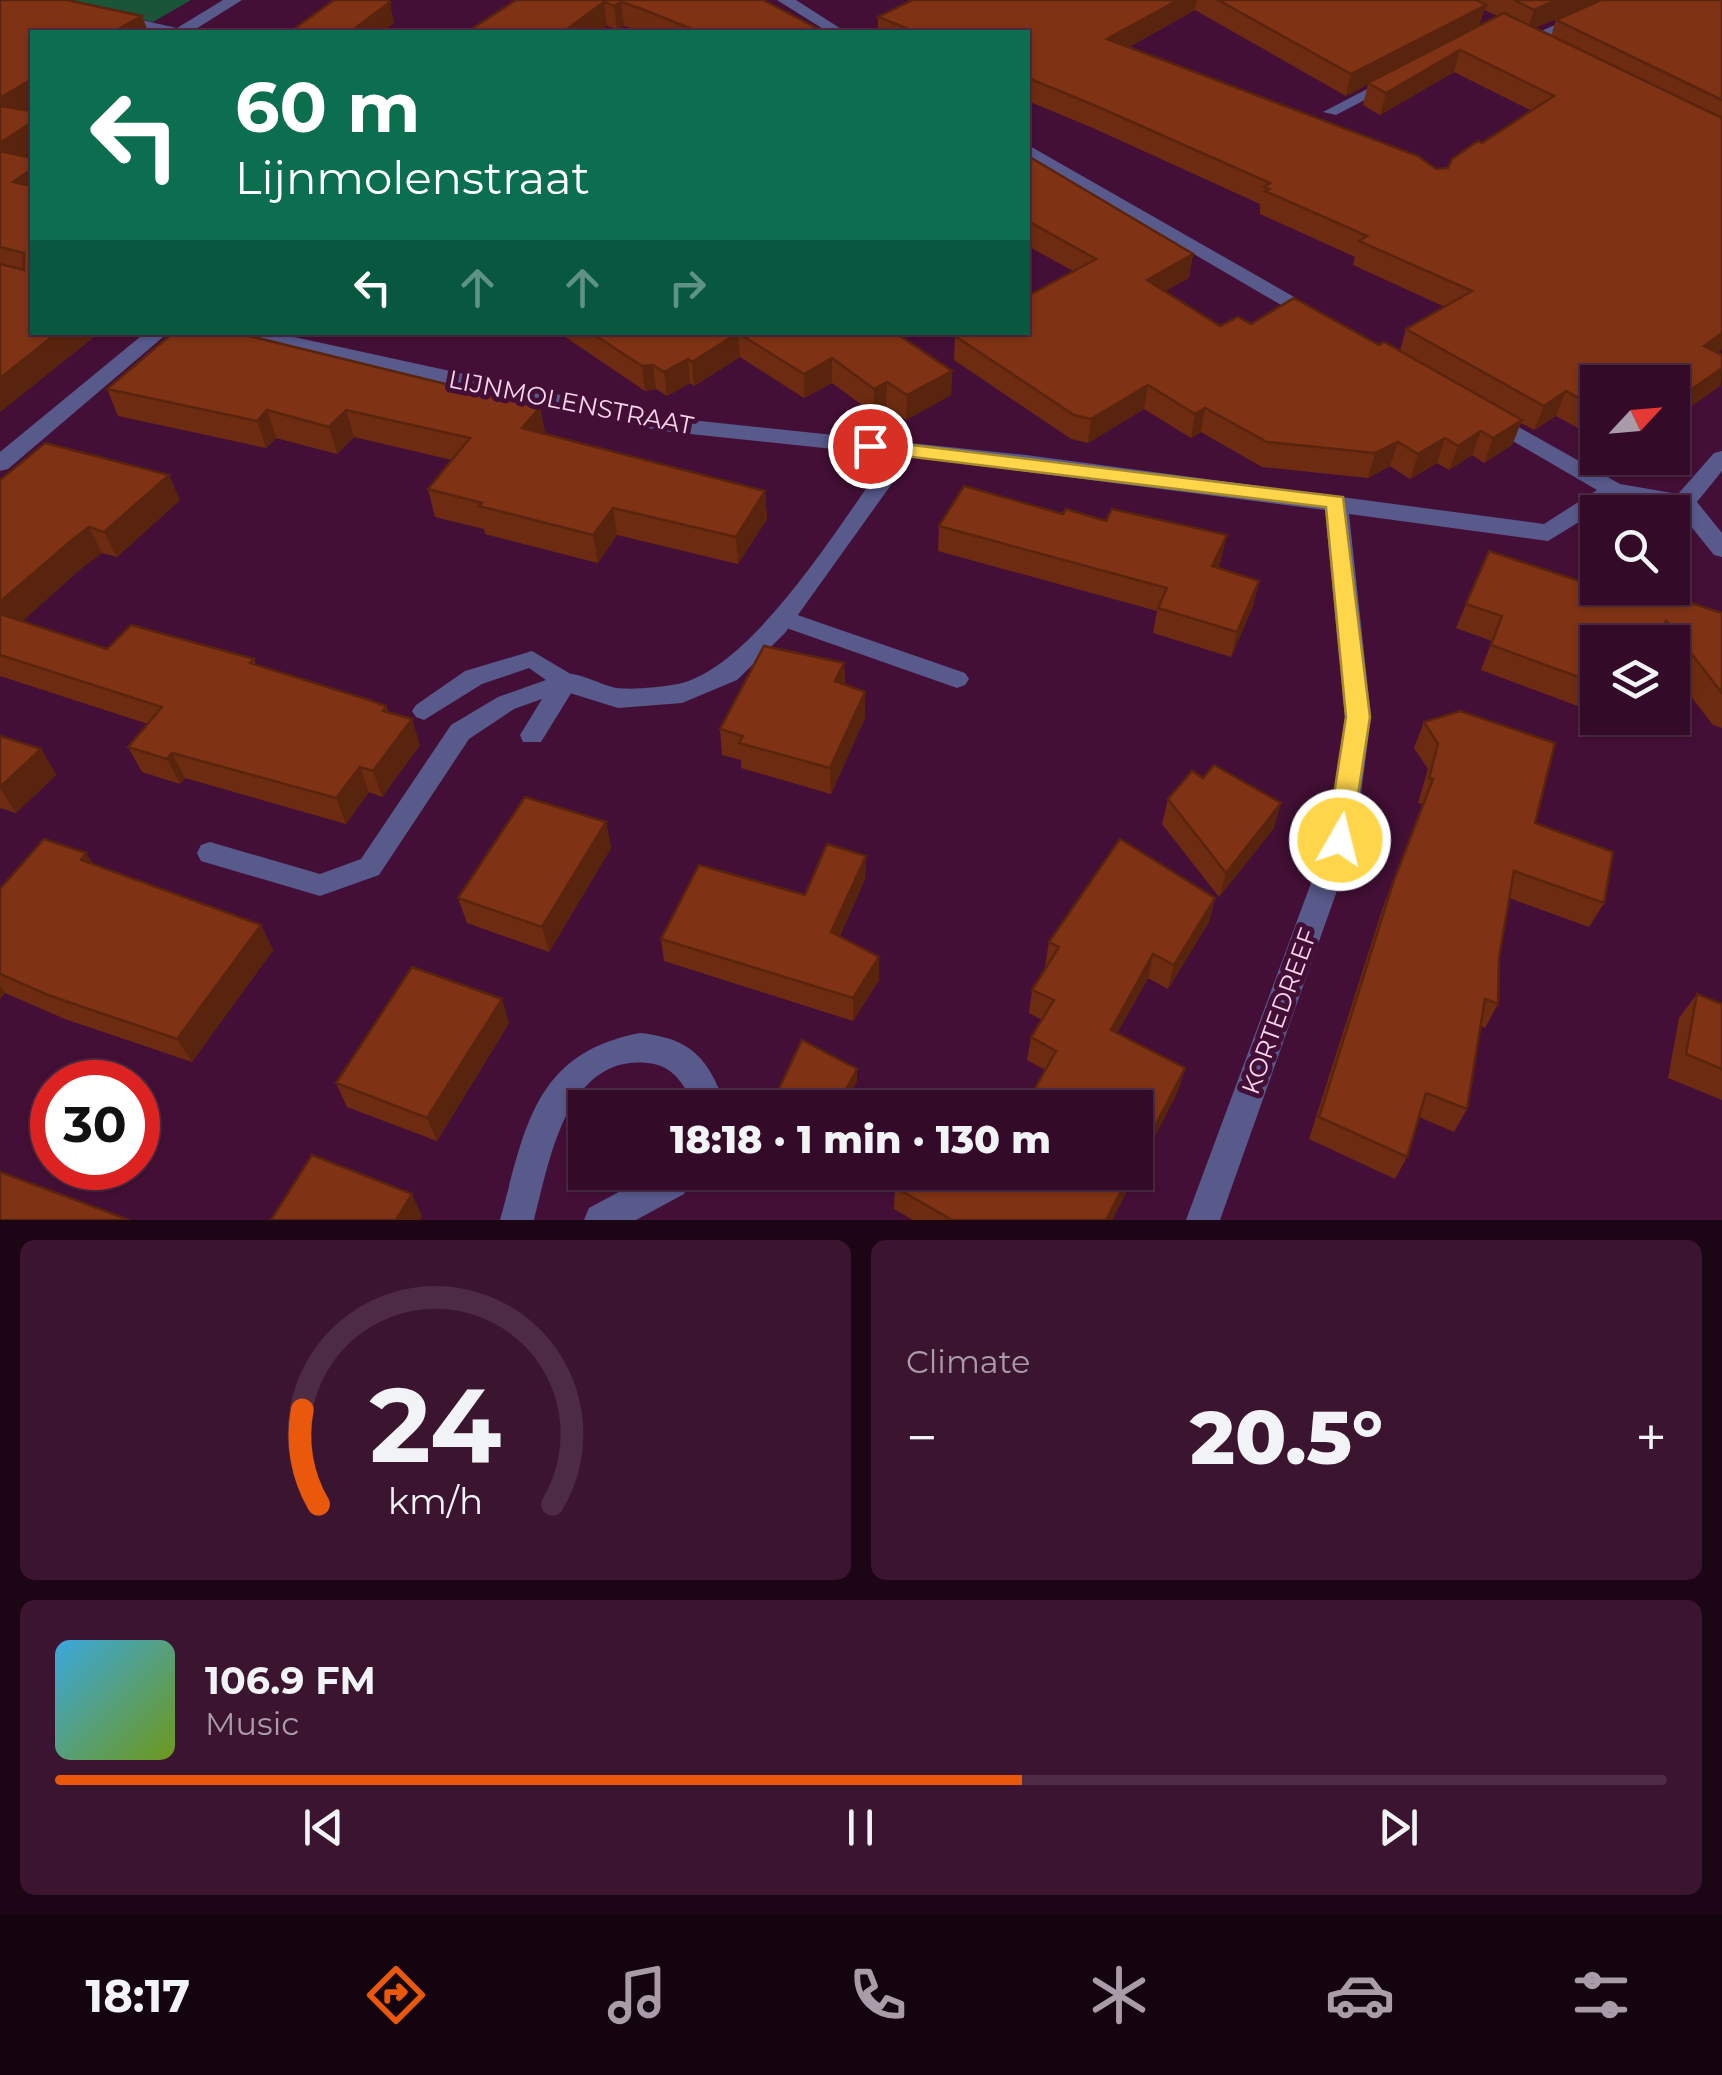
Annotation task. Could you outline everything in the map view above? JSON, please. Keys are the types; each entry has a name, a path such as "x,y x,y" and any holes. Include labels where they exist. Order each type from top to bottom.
{"street":[{"path":"182,30 234,0"},
{"path":"785,0 835,30"},
{"path":"1546,48 1521,36 1624,0"},
{"path":"90,14 168,30"},
{"path":"1030,151 1329,325"},
{"path":"0,464 155,335"},
{"name":"LIJNMOLENSTRAAT","path":"254,335 662,424 1336,502 1548,533 1614,490"},
{"path":"1479,412 1614,490 1641,495"},
{"path":"566,682 618,698 682,693 728,674 783,618 905,450"},
{"path":"1689,495 1722,458"},
{"name":"KORTEDREEF","path":"1203,1220 1340,840 1358,717 1336,502"},
{"path":"1690,509 1722,550"},
{"path":"516,1220 552,1104 574,1077 603,1057 629,1047 658,1047 682,1060 704,1080 706,1090"},
{"path":"601,1220 657,1190"}],"lane":[{"path":"1331,112 1414,68"},
{"path":"783,618 957,679"},
{"path":"424,711 450,687 487,670 532,659 566,682"},
{"path":"532,735 566,682"},
{"path":"210,853 320,885 370,867 460,732 506,704 566,682"}],"green space":[{"path":"49,0 191,0 153,22"}],"building":[{"path":"0,0 67,0 142,16 117,30 30,30 30,80 0,98"},
{"path":"334,0 390,2 353,30 293,30"},
{"path":"516,0 763,0 820,30 694,30 621,2 614,6 604,2 566,30 470,30"},
{"path":"913,0 1178,0 1107,39 1418,156 1436,169 1448,168 1452,159 1478,141 1482,143 1554,96 1460,50 1386,93 1368,83 1504,13 1722,118 1722,333 1704,346 1722,355 1722,368 1690,390 1690,365 1580,365 1580,399 1566,391 1544,406 1406,329 1472,291 1359,241 1367,236 1265,191 1270,183 1030,79 1030,30 911,30 878,17"},
{"path":"1218,0 1476,0 1486,5 1351,74"},
{"path":"1514,0 1557,0 1534,10"},
{"path":"1601,0 1722,0 1722,100 1556,20"},
{"path":"0,106 30,111 30,123 0,143"},
{"path":"0,151 30,158 30,170 13,182 30,186 30,335 54,335 0,378 0,264 24,270 24,253 0,247"},
{"path":"1030,157 1193,254 1147,280 1220,326 1238,317 1251,324 1294,298 1379,345 1384,342 1522,420 1493,438 1481,431 1458,446 1445,438 1418,454 1398,442 1375,453 1267,442 1205,408 1195,414 1148,385 1091,419 1074,415 955,336 1030,335 1030,295 1096,259 1030,222"},
{"path":"170,335 245,335 540,407 522,428 765,491 736,537 613,508 593,535 428,489 470,438 346,410 329,427 267,410 257,421 107,389"},
{"path":"595,335 735,335 692,362 688,359 664,372 653,365 642,366"},
{"path":"741,335 898,335 952,371 907,395 887,382 874,389 832,358 804,374"},
{"path":"45,443 169,475 104,532 89,527 0,602 0,480"},
{"path":"964,486 1063,514 1066,509 1106,521 1112,509 1227,535 1212,566 1259,581 1237,632 1158,608 1167,588 939,526"},
{"path":"1489,551 1580,581 1580,605 1690,603 1722,613 1722,693 1690,652 1690,625 1669,625 1666,621 1665,625 1580,625 1580,678 1491,645 1502,616 1466,604"},
{"path":"0,614 107,649 131,625 254,659 250,663 366,699 386,706 383,711 412,719 373,771 360,767 336,798 172,753 167,759 128,747 162,707 0,655"},
{"path":"764,646 844,663 835,681 865,692 830,768 739,743 743,736 720,729"},
{"path":"1460,711 1555,743 1535,823 1613,852 1604,903 1514,871 1499,957 1498,1004 1485,999 1467,1109 1426,1093 1407,1157 1319,1117 1393,883 1433,779 1429,778 1438,744 1424,722"},
{"path":"0,736 41,749 0,787"},
{"path":"1214,765 1281,803 1226,873 1168,799 1192,771 1203,778"},
{"path":"525,797 606,822 542,927 458,898"},
{"path":"44,839 86,853 81,860 261,925 177,1039 48,995 0,974 0,889"},
{"path":"1120,839 1215,898 1174,965 1153,954 1111,1030 1185,1068 1153,1130 1153,1090 1034,1090 1056,1051 1031,1037 1054,1000 1032,990 1059,947 1049,942"},
{"path":"827,844 866,856 831,932 879,957 853,998 661,939 699,865 805,895"},
{"path":"412,967 502,999 427,1118 336,1083"},
{"path":"1697,994 1722,1004 1722,1069 1686,1054"},
{"path":"802,1040 857,1069 846,1090 778,1090"},
{"path":"312,1155 412,1194 396,1220 271,1220"},
{"path":"0,1172 30,1183 30,1190 48,1190 129,1220 0,1220"},
{"path":"900,1190 1122,1190 1106,1220 952,1220"}],"route":[{"path":"870,446 1336,502 1358,717 1340,840"}]}
